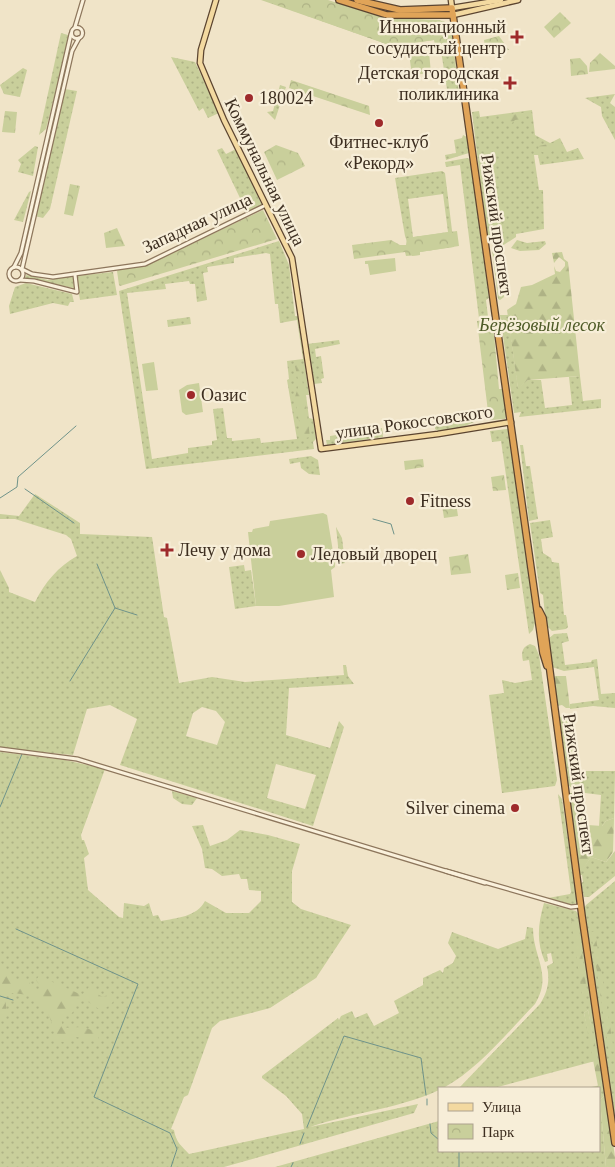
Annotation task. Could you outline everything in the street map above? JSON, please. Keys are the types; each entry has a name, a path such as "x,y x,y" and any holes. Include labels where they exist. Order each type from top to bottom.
{"highway":[{"path":"339,0 387,15 452,12"},
{"path":"357,0 394,9 452,12"},
{"name":"Рижский проспект","path":"452,12 536,603 543,618 547,666 615,1143"}],"main road":[{"name":"Коммунальная улица","path":"216,0 200,50 200,64 224,120 292,258 321,449"},
{"name":"Рижский проспект","path":"451,0 452,12"},
{"path":"452,12 501,0"},
{"path":"452,12 518,0"},
{"name":"улица Рокоссовского","path":"321,449 438,434 511,422"}],"street":[{"path":"75,275 77,292 34,281 14,281 10,278 10,271 21,253 71,34 79,18 83,0"},
{"path":"20,280 24,274 22,269 72,51 82,34 79,18"},
{"path":"75,28 80,28"},
{"path":"71,34 74,38 79,38"},
{"name":"Западная улица","path":"22,269 40,276 75,275 146,264 267,205"},
{"path":"14,267 22,269"},
{"path":"0,750 77,759 485,883 571,907 580,906"}],"green space":[{"path":"261,0 324,0 385,18 440,20 452,33 459,94 448,96 440,44 435,45 434,40 392,46"},
{"path":"263,0 328,0 385,18 444,21 451,29 453,43 444,44 434,40 392,46"},
{"path":"560,12 571,23 554,38 544,27"},
{"path":"61,33 68,35 69,39 46,129 39,135"},
{"path":"499,36 509,50 486,52 484,40"},
{"path":"429,52 431,73 412,75 409,54"},
{"path":"600,53 615,66 615,69 589,72 590,63"},
{"path":"171,57 195,62 219,113 208,118 203,108 199,111"},
{"path":"580,58 587,66 588,74 571,76 570,59"},
{"path":"23,68 27,70 20,97 4,94 0,85"},
{"path":"291,80 369,106 370,115 289,88"},
{"path":"280,85 286,87 275,120 267,112 273,111"},
{"path":"65,89 77,91 50,209 43,218 35,216"},
{"path":"615,94 610,103 615,107 615,140 602,116 601,107 585,98"},
{"path":"532,110 535,135 550,143 560,138 567,152 578,148 584,159 540,165 538,155 534,155 539,190 543,190 544,229 516,234 516,237 502,246 492,243 487,238 472,112 479,111 480,117"},
{"path":"5,111 17,112 15,133 2,132"},
{"path":"527,112 523,119 515,120 509,126 502,117"},
{"path":"463,135 467,137 469,153 446,160 445,155 456,153 454,140 462,138"},
{"path":"558,142 563,147 563,150 552,151 549,155 538,150 539,146"},
{"path":"276,145 298,153 305,166 277,180 264,152"},
{"path":"35,146 38,147 33,176 18,172 21,164 18,160"},
{"path":"222,148 226,154 236,149 262,205 250,212 243,198 240,198 217,150"},
{"path":"470,159 489,298 486,300 488,317 479,318 460,165 446,167 445,162"},
{"path":"442,171 445,173 454,247 420,252 420,255 412,256 405,236 395,178","holes":["443,194 448,232 413,237 408,199"]},
{"path":"70,184 80,186 73,216 64,214"},
{"path":"31,191 23,222 14,220 29,192"},
{"path":"263,210 277,239 119,285 117,271 119,269 147,265"},
{"path":"117,228 125,246 106,248 104,233"},
{"path":"457,231 459,246 420,252 420,255 406,256 405,252 354,259 352,245 391,240 400,245 406,245 407,238"},
{"path":"517,240 527,243 545,241 546,244 539,250 520,251 511,248"},
{"path":"279,241 289,265 295,316 298,316 309,395 306,395 309,418 313,419 316,439 313,442 314,449 146,469 119,291","holes":["270,254 275,304 278,304 280,323 297,320 303,359 287,361 289,379 287,380 297,439 261,443 260,438 232,441 232,438 227,438 223,408 213,409 217,440 212,441 212,445 188,448 188,453 152,459 127,293 166,289 165,284 189,281 190,284 195,284 197,302 207,300 203,273 208,272 207,267 234,263 234,258"]},
{"path":"492,249 497,250 504,297 500,300 498,299"},
{"name":"Берёзовый лесок","path":"562,252 564,259 568,262 580,376 528,380 518,389 507,310 516,304 521,287 532,285 555,274 554,266 556,271 560,272 565,266 565,262 559,257 554,263 552,253"},
{"path":"395,258 396,271 370,275 368,264 365,264 365,261"},
{"path":"113,272 117,295 80,300 76,276"},
{"path":"26,275 48,280 73,276 74,288 25,278"},
{"path":"26,283 72,294 74,302 70,302 68,306 53,303 10,314 9,306 15,287"},
{"path":"500,315 508,315 518,388 528,380 541,380 545,408 572,405 569,377 580,376 583,401 601,399 601,408 519,417 521,412 514,413"},
{"path":"190,317 191,324 168,327 167,320"},
{"path":"489,320 493,323 499,389 503,389 507,413 505,419 489,420 477,321"},
{"path":"339,340 340,344 315,349 316,357 321,356 324,378 321,379 322,383 314,384 307,344"},
{"path":"154,362 158,390 146,391 142,364"},
{"path":"300,363 310,437 302,439 295,397 299,384 295,366"},
{"name":"Оазис","path":"199,383 203,412 186,415 182,412 179,390 187,385"},
{"path":"474,417 474,422 463,427 438,431 435,429 435,423"},
{"path":"382,428 383,437 327,445 326,440 330,440 330,436"},
{"path":"510,430 535,623 533,630 529,634 501,441 492,442 490,431"},
{"path":"520,445 523,445 526,466 530,466 538,519 529,521"},
{"path":"311,456 318,460 320,475 309,474 301,468 300,462 290,464 289,459"},
{"path":"423,459 424,467 405,470 404,461"},
{"path":"504,475 506,490 493,491 491,477"},
{"path":"35,494 80,523 80,534 152,537 164,617 167,618 179,683 212,677 245,682 344,675 343,665 346,665 348,676 354,684 289,688 286,735 330,748 339,721 344,727 313,826 120,765 137,719 110,705 87,709 73,755 0,748 0,570 9,588 9,592 35,602 53,576 77,556 71,539 66,535 15,519 0,519 0,514 19,516","holes":["202,707 216,711 225,722 217,745 186,736 193,713","276,764 316,775 305,809 267,798"]},
{"path":"456,503 458,516 444,518 442,505"},
{"path":"323,513 327,515 335,564 335,567 331,570 334,597 279,606 256,606 248,532 252,532 253,529 269,526 270,521"},
{"path":"550,520 553,537 541,539 543,553 551,558 552,562 559,563 564,615 566,615 568,627 552,631 546,625 543,595 540,593 530,523"},
{"path":"336,527 342,538 345,563 340,564"},
{"path":"468,554 471,573 451,575 449,557"},
{"path":"244,565 245,571 251,570 256,606 235,609 229,567"},
{"path":"518,573 520,588 507,590 505,575"},
{"path":"567,633 569,641 562,643 565,665 591,662 597,659 601,694 615,693 615,708 593,706 570,709 570,704 599,700 594,667 564,671 552,667 548,639 554,634"},
{"path":"530,644 535,646 539,655 557,780 555,786 502,793 489,695 504,693 502,680 515,683 532,680 529,660 523,661 522,655 524,649"},
{"path":"555,676 566,676 570,708 562,705 557,706 552,679"},
{"path":"570,713 579,771 615,771 614,818 606,821 602,826 599,826 601,795 577,792 568,785 559,721 560,717"},
{"path":"0,752 65,760 105,769 81,835 89,854 84,858 88,890 119,917 123,918 124,903 144,906 149,903 153,916 158,915 161,921 192,914 205,901 226,913 249,913 261,901 261,891 249,890 247,879 241,879 239,874 222,876 212,869 205,868 202,849 192,826 203,825 210,846 227,840 240,830 300,844 292,871 292,902 301,909 351,925 316,978 270,1008 220,1021 212,1028 188,1095 184,1097 171,1129 174,1130 178,1141 189,1154 304,1129 302,1114 286,1096 262,1078 262,1076 338,1018 339,1020 341,1016 352,1011 355,1018 367,1013 374,1026 399,1013 394,1001 423,985 423,978 440,970 443,973 444,968 453,963 456,956 448,943 452,932 498,949 525,939 527,927 533,928 542,975 540,993 535,1004 481,1060 445,1087 438,1087 438,1090 430,1094 396,1105 310,1127 418,1104 414,1113 224,1167 0,1167"},
{"path":"172,791 197,798 192,805 182,804 173,798"},
{"path":"569,793 572,793 579,814 587,816 588,825 602,826 606,821 614,818 613,852 606,862 591,857 583,869 578,867"},
{"path":"558,794 562,799 577,901 573,907 548,898 570,894 571,892"},
{"path":"615,851 615,876 589,897 584,897 581,883 583,882 582,875 580,875 578,867 583,868 591,857 606,862"},
{"path":"615,881 615,1124 583,910 586,905"},
{"path":"544,903 576,911 579,915 602,1060 597,1061 588,1010 584,1013 595,1061 498,1087 460,1087 540,1004 545,995 548,981 547,966 553,963 551,953 547,954 548,961 545,962 542,955 539,940 540,918"},
{"path":"571,918 578,921 587,993 582,995"},
{"path":"591,932 595,932 614,1051 609,1052"},
{"path":"0,962 15,980 29,980 31,990 39,992 41,988 36,980 39,976 82,995 89,987 93,986 99,995 103,997 112,993 113,1002 102,1011 82,998 77,999 72,1007 73,1012 69,1015 64,1015 61,1019 63,1028 83,1027 100,1033 97,1042 73,1036 65,1042 56,1041 51,1020 43,1005 29,996 8,993 5,996 7,1015 5,1020 0,1018"},
{"path":"588,1010 598,1060 602,1060 605,1084 598,1086 584,1013"},
{"path":"605,1084 606,1094 600,1100 600,1087 592,1087"},
{"path":"606,1094 615,1167 606,1167 600,1100"},
{"path":"600,1100 606,1167 275,1167 438,1121 438,1152 600,1152"}],"waterway":[{"path":"0,498 17,487 18,477 76,426"},
{"path":"25,489 74,523"},
{"path":"373,519 391,524 394,534"},
{"path":"97,564 115,608 137,615"},
{"path":"70,681 115,608"},
{"path":"0,807 22,754"},
{"path":"16,929 138,984 94,1097 170,1133 177,1149 171,1167"},
{"path":"0,996 13,1000"},
{"path":"307,1127 344,1036 421,1058 426,1095"},
{"path":"427,1099 427,1105"},
{"path":"430,1124 431,1133 438,1139"},
{"path":"300,1144 304,1133"},
{"path":"459,1152 459,1167"},
{"path":"291,1167 293,1163"}],"place":[{"name":"Инновационный сосудистый центр","path":"517,37"},
{"name":"Детская городская поликлиника","path":"510,83"},
{"name":"180024","path":"249,98"},
{"name":"Фитнес-клуб «Рекорд»","path":"379,123"},
{"name":"Оазис","path":"191,395"},
{"name":"Fitness","path":"410,501"},
{"name":"Лечу у дома","path":"167,550"},
{"name":"Ледовый дворец","path":"301,554"},
{"name":"Silver cinema","path":"515,808"}]}
